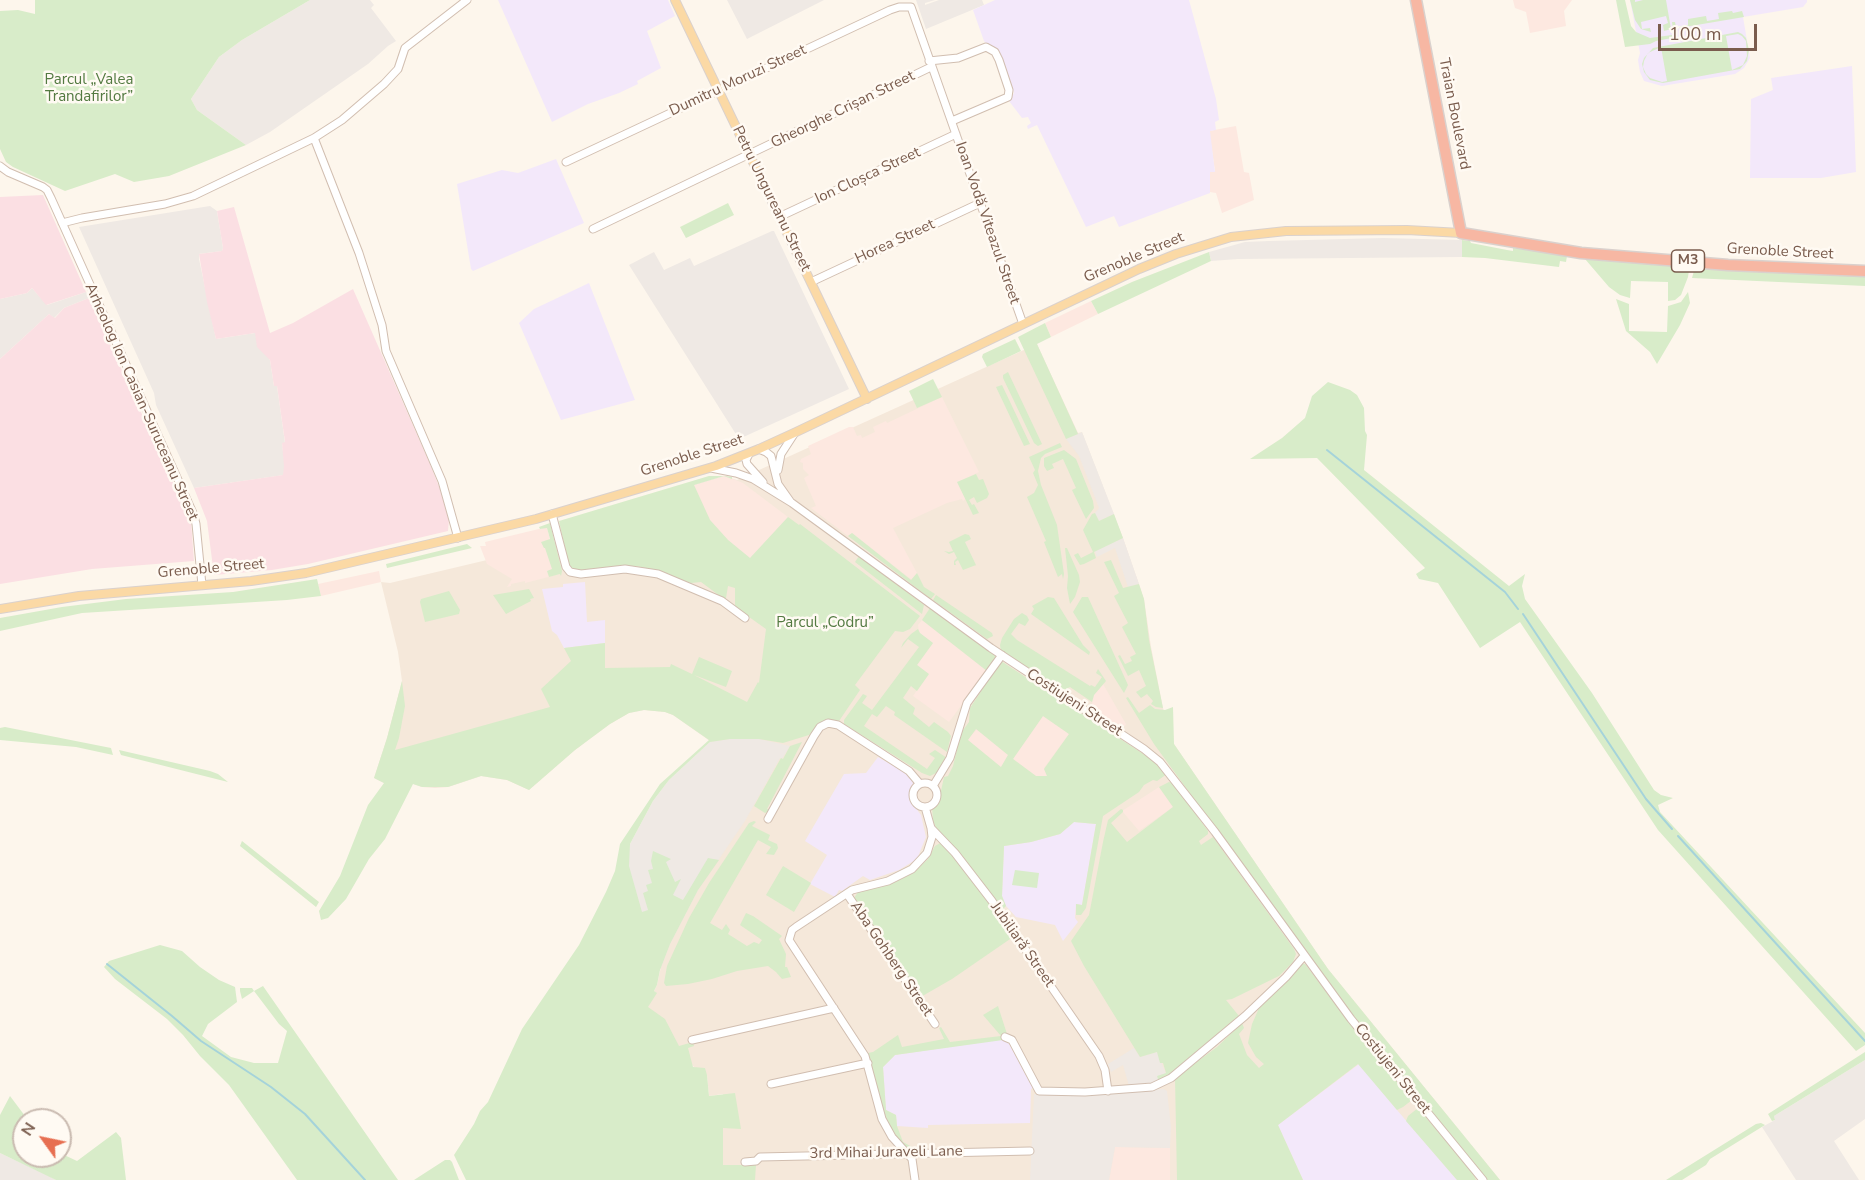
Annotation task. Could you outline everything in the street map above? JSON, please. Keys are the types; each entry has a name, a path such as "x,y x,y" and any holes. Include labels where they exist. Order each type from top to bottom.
{"highway":[{"name":"Traian Boulevard","path":"1416,0 1461,233"},
{"name":"Grenoble Street","path":"1461,233 1581,253 1865,271"}],"main road":[{"name":"Petru Ungureanu Street","path":"675,0 867,399"},
{"name":"Grenoble Street","path":"0,609 79,596 252,581 306,573 552,514 708,468 794,433 1139,269 1176,254 1231,237 1286,231 1407,230 1461,233"}],"street":[{"path":"62,223 165,204 193,195 314,138 342,120 384,84 398,69 405,48 467,0"},
{"name":"Dumitru Moruzi Street","path":"566,162 890,10 910,7"},
{"name":"Ioan Vodă Viteazul Street","path":"910,7 1023,324"},
{"name":"Gheorghe Crișan Street","path":"593,229 750,155 930,64 989,48 998,56 1010,93 1006,98"},
{"name":"Ioan Vodă Viteazul Street","path":"952,121 1006,98"},
{"name":"Ion Cloșca Street","path":"780,217 956,134"},
{"path":"314,138 358,253 382,325 386,351 442,481 458,538"},
{"name":"Arheolog Ion Casian-Suruceanu Street","path":"0,166 47,190 193,513 202,585"},
{"name":"Horea Street","path":"811,282 980,203"},
{"path":"760,479 768,480 776,475 781,454 794,433"},
{"name":"Costiujeni Street","path":"759,449 771,456 781,488 792,503"},
{"path":"749,453 747,464 769,489"},
{"name":"Costiujeni Street","path":"708,468 742,474 792,503 1002,655 1160,762 1215,832 1304,956 1376,1050 1483,1180"},
{"path":"552,514 566,567 573,573 625,568 658,574 722,601 745,618"},
{"path":"933,786 950,758 967,703 1002,655"},
{"path":"768,819 813,736 824,724 828,723 838,725 909,771 920,784"},
{"path":"927,783 933,786 937,792 932,805 925,807 918,804 913,798 914,790 920,784 927,783"},
{"name":"Jubiliară Street","path":"925,807 931,828 955,853 992,901 1094,1049 1105,1070 1108,1091"},
{"path":"915,1180 912,1159 892,1137 882,1119 868,1063 862,1051 789,940 796,927 847,894 912,869 927,853 932,837 931,828"},
{"name":"Aba Gohberg Street","path":"847,894 935,1024"},
{"path":"1005,1037 1012,1040 1039,1091 1108,1091 1152,1087 1163,1084 1171,1078 1245,1016 1287,977 1304,956"},
{"path":"692,1040 834,1008"},
{"path":"771,1084 868,1063"},
{"name":"3rd Mihai Juraveli Lane","path":"745,1162 756,1161 760,1157 1030,1151"}],"shaded area":[{"path":"310,0 370,0 374,5 371,8 396,41 368,64 270,132 246,145 197,110 191,99 219,57 242,40"},
{"path":"498,0 668,0 675,16 647,31 661,68 637,81 638,84 588,104 552,122"},
{"path":"727,0 824,0 747,39"},
{"path":"916,0 935,0 925,5 939,0 982,0 984,5 926,29"},
{"path":"995,0 1189,0 1216,99 1219,120 1215,122 1216,130 1210,131 1215,172 1210,172 1210,193 1119,227 1114,216 1086,227 1037,125 1028,129 1027,126 1031,123 1028,117 1022,118 1009,101 1014,93 1002,58 984,41 973,10"},
{"path":"1513,0 1572,0 1564,11 1566,26 1530,33 1526,12 1515,8"},
{"path":"1630,0 1807,0 1807,2 1803,7 1743,17 1750,58 1744,68 1735,74 1662,86 1644,81 1640,72 1638,60 1640,53"},
{"path":"1852,66 1856,172 1821,178 1750,178 1751,99 1773,90 1771,78"},
{"path":"1236,126 1244,172 1249,173 1254,200 1222,213 1216,193 1210,192 1210,172 1215,171 1209,131"},
{"path":"556,159 584,223 473,271 457,184 502,170 518,173"},
{"path":"43,195 86,292 46,305 32,288 27,293 0,299 0,197"},
{"path":"210,206 217,211 223,248 222,251 199,254 199,259 216,339 255,333 270,360 274,386 277,386 285,443 282,444 285,466 284,475 194,488 79,227"},
{"path":"234,207 270,333 293,323 353,289 444,499 449,519 448,531 308,564 214,575 207,521 194,488 283,475 284,466 282,443 285,442 277,386 274,386 270,360 257,347 255,333 216,339 207,302 199,254 222,251 217,211"},
{"path":"772,231 849,389 739,439 629,265 654,252 664,270 690,258 694,266"},
{"path":"1383,238 1462,240 1462,257 1211,261 1209,252 1245,242"},
{"path":"589,283 635,400 561,420 519,323 534,309"},
{"path":"32,288 47,305 86,292 89,298 64,308 54,318 49,314 0,359 0,299 27,293"},
{"path":"89,298 191,522 194,561 92,569 0,584 0,359 49,314 55,318 64,308"},
{"path":"1091,301 1098,314 1051,337 1045,323"},
{"path":"1037,344 1078,433 1082,432 1144,599 1163,708 1174,744 1328,969 1500,1180 722,1180 723,1094 709,1096 707,1075 694,1067 679,1052 647,1007 656,993 654,991 710,741 673,715 644,710 629,713 610,724 575,750 529,790 507,780 481,776 448,787 435,788 422,787 387,775 384,783 374,778 402,681 398,652 381,582 390,583 563,542 559,523 724,476 737,480"},
{"path":"942,397 979,472 958,482 966,499 963,501 962,499 947,503 893,528 917,573 912,580 852,533 848,536 811,508 816,506 804,478 809,475 803,469 803,463 800,462 801,459 811,454 808,446 849,427 853,427 857,436 861,435 862,438 875,432 873,427 886,421 887,423"},
{"path":"1082,432 1114,514 1099,521 1095,513 1099,508 1079,456 1066,439"},
{"path":"725,476 743,483 788,517 751,559 728,540 710,520 694,485"},
{"path":"547,527 550,540 542,542 560,574 525,583 525,581 511,584 507,587 512,579 487,564 480,546 486,546 485,542"},
{"path":"1123,538 1139,584 1128,587 1115,548 1097,557 1095,551"},
{"path":"379,571 381,582 321,596 318,584"},
{"path":"585,582 587,622 605,620 605,643 564,648 552,631 542,589"},
{"path":"922,620 987,671 949,722 913,696 928,674 917,665 933,643 919,633 918,625"},
{"path":"1103,684 1126,724 1125,726 1115,724 1091,709 1094,695"},
{"path":"1043,716 1069,734 1044,768 1047,776 1036,776 1013,759"},
{"path":"977,729 1008,755 1001,768 967,740"},
{"path":"759,739 790,746 782,759 780,758 745,821 698,890 670,944 660,970 650,967 623,846 630,844 653,801 669,780 710,742"},
{"path":"878,757 909,775 913,783 909,799 921,815 926,837 917,859 899,870 870,880 863,876 842,891 839,890 835,897 810,884 827,855 805,841 844,774 866,773"},
{"path":"1159,787 1173,807 1139,831 1122,811"},
{"path":"1074,822 1096,824 1082,905 1076,904 1075,918 1078,922 1063,941 1055,925 1016,917 1006,906 1002,896 1004,846 1060,834"},
{"path":"1007,1040 1033,1088 1031,1089 1030,1123 928,1125 928,1128 897,1126 896,1115 886,1110 883,1067 895,1055"},
{"path":"1134,1048 1140,1057 1157,1052 1166,1074 1159,1082 1129,1086 1123,1065 1111,1072 1108,1064"},
{"path":"1865,1060 1865,1119 1834,1141 1859,1180 1796,1180 1762,1127 1775,1120 1774,1116"},
{"path":"1359,1064 1457,1180 1303,1180 1278,1125"},
{"path":"1164,1089 1167,1091 1171,1127 1170,1148 1115,1147 1109,1180 1030,1180 1034,1094 1114,1094 1120,1091"},
{"path":"1115,1147 1170,1148 1170,1180 1109,1180"},
{"path":"0,1153 12,1159 12,1168 32,1168 56,1180 0,1180"}],"green space":[{"name":"Parcul „Valea Trandafirilor”","path":"35,0 310,0 242,40 219,57 191,99 197,110 246,145 169,176 134,182 115,174 65,191 13,167 6,162 0,149 0,11 18,10 35,14"},
{"path":"1616,0 1625,0 1631,26 1636,32 1650,38 1672,35 1672,38 1625,47"},
{"path":"1630,0 1635,0 1635,2 1666,0 1671,29 1664,31 1663,25 1668,23 1666,16 1641,22 1642,29 1650,28 1651,32 1641,29 1635,20"},
{"path":"1732,11 1733,13 1742,11 1744,17 1673,29 1672,22 1675,22 1676,27 1688,25 1688,19 1706,16 1707,21 1719,19 1718,13"},
{"path":"1738,32 1746,38 1749,50 1747,61 1740,69 1663,83 1650,80 1644,72 1642,64 1647,54 1643,67 1646,74 1662,82 1667,81 1661,47 1649,53 1653,48","holes":["1738,34 1746,41 1747,56 1743,65 1732,70 1726,36"]},
{"path":"728,203 734,215 686,238 680,227"},
{"path":"1462,240 1513,251 1513,248 1567,256 1566,262 1560,261 1559,267 1462,257"},
{"path":"1209,252 1211,261 1098,314 1091,301 1132,282"},
{"path":"1585,259 1687,267 1689,270 1681,295 1675,300 1668,301 1668,282 1631,281 1630,298 1620,295 1609,287"},
{"path":"1695,267 1865,277 1865,286 1692,278"},
{"path":"1688,292 1690,303 1657,364 1650,352 1626,331 1616,299 1629,304 1629,331 1667,332 1668,306 1681,302"},
{"path":"1045,323 1051,337 1037,344 1078,434 1066,439 1018,337"},
{"path":"1015,339 1021,351 987,367 982,357 983,354"},
{"path":"1008,372 1042,444 1038,446 1034,443 1003,378 1003,375"},
{"path":"933,379 942,397 917,408 909,391"},
{"path":"1328,382 1357,395 1364,408 1367,435 1364,470 1509,586 1525,574 1522,586 1525,599 1592,693 1654,790 1661,795 1673,798 1658,805 1660,812 1865,1033 1865,1045 1856,1051 1658,830 1520,622 1480,648 1438,583 1419,579 1416,574 1425,568 1317,458 1250,459 1282,438 1305,418 1312,396"},
{"path":"1002,385 1030,444 1024,446 996,387"},
{"path":"1060,443 1062,447 1041,458 1038,471 1041,485 1057,525 1063,579 1062,574 1058,577 1044,542 1046,541 1027,497 1034,493 1038,485 1029,457"},
{"path":"1064,450 1076,459 1093,501 1094,508 1086,519 1072,490 1076,488 1063,459 1052,464 1054,468 1047,471 1044,466 1044,458"},
{"path":"976,474 979,480 983,479 989,494 987,498 977,503 974,497 969,500 979,513 973,515 957,482"},
{"name":"Parcul „Codru”","path":"709,476 724,476 694,485 710,520 728,540 750,558 788,517 920,616 910,629 903,632 895,631 855,685 860,690 839,721 824,720 809,735 783,743 759,739 710,742 669,780 653,801 630,844 629,866 642,912 648,910 643,893 648,891 646,885 652,883 648,870 653,869 651,861 653,851 671,859 666,862 675,882 681,879 673,895 683,900 708,858 719,860 698,890 670,944 654,991 657,993 648,1007 665,1019 679,1046 693,1042 694,1046 688,1048 693,1067 705,1068 709,1096 735,1093 741,1129 723,1128 723,1165 756,1165 755,1180 466,1180 454,1155 480,1111 488,1102 522,1029 579,945 615,871 620,844 660,784 709,740 673,715 644,710 629,713 610,724 575,750 529,790 507,780 481,776 448,787 422,787 413,784 385,839 369,859 346,899 328,918 321,920 319,911 340,876 368,805 384,783 374,778 402,681 405,706 395,750 550,707 541,689 571,661 564,648 605,643 605,668 670,667 671,664 692,674 699,657 732,671 726,687 694,675 747,702 759,683 766,629 735,607 735,588 728,586 724,599 701,582 691,583 660,571 636,566 574,571 569,566 559,521"},
{"path":"1095,513 1099,521 1114,514 1123,538 1094,552 1096,558 1080,565 1074,555 1078,553 1081,558 1093,552 1083,530 1092,514"},
{"path":"550,523 562,571 561,576 560,574 549,577 547,571 552,569 541,542 550,539 547,528 540,529 539,527"},
{"path":"852,533 911,580 917,573 924,587 935,594 931,599 848,536"},
{"path":"965,534 971,539 965,542 976,565 963,570 958,560 954,565 954,561 957,558 954,552 949,554 944,551 953,551 949,542"},
{"path":"467,544 472,548 387,568 386,564"},
{"path":"1065,548 1079,575 1080,582 1070,604 1067,588"},
{"path":"859,556 924,605 922,614 855,562"},
{"path":"1111,560 1123,588 1139,584 1144,599 1149,640 1163,708 1151,704 1153,701 1147,694 1141,698 1136,692 1146,686 1139,670 1128,676 1118,656 1120,655 1125,664 1132,661 1130,657 1136,654 1122,627 1128,623 1114,596 1119,593 1104,562"},
{"path":"317,579 321,596 82,613 0,631 0,618 62,607 126,599 233,592"},
{"path":"529,589 534,598 506,614 493,595"},
{"path":"449,591 460,610 459,614 425,622 421,599"},
{"path":"936,595 992,633 993,636 987,639 933,600"},
{"path":"1048,597 1054,598 1083,645 1090,652 1089,655 1031,614 1034,609 1032,606"},
{"path":"1082,597 1088,597 1128,685 1124,693 1073,612"},
{"path":"930,608 994,654 996,658 987,671 922,620"},
{"path":"1022,613 1029,620 1025,626 1019,623 1011,634 1017,640 1090,686 1095,687 1102,677 1096,673 1098,669 1106,681 1094,695 1092,702 1070,687 1062,691 1001,651 1002,638 1014,619"},
{"path":"918,629 933,643 917,665 929,674 917,691 911,686 903,698 915,708 913,714 929,727 934,722 948,732 951,736 947,752 894,715 895,712 886,706 877,717 872,714 864,726 927,769 935,758 929,754 935,750 947,758 938,772 930,776 844,724 844,720 863,694 867,696 862,703 872,710 919,647 908,639 901,648 911,634"},
{"path":"1001,661 1154,761 1167,774 1157,781 1153,780 1144,785 1139,792 1103,816 1086,908 1081,915 1076,915 1076,904 1082,905 1096,824 1074,822 1060,834 1004,846 1002,896 1006,906 1002,910 936,828 932,807 939,800 944,777 948,776 953,766 961,733 969,722 970,708","holes":["1043,716 1069,734 1044,769 1047,776 1036,776 1013,759","976,729 1008,755 1001,767 968,740"]},
{"path":"1128,697 1139,713 1150,705 1155,709 1165,710 1173,707 1174,744 1328,969 1500,1180 1487,1180 1353,1017 1154,744 1126,698"},
{"path":"5,727 111,748 113,755 76,747 0,740 0,728"},
{"path":"802,742 767,809 772,810 765,813 754,806 790,746"},
{"path":"119,750 210,771 228,782 121,755"},
{"path":"1169,782 1173,783 1208,831 1208,834 1199,841 1201,845 1213,837 1296,954 1293,962 1279,976 1226,1000 1239,1016 1169,1077 1159,1082 1157,1076 1166,1073 1157,1052 1140,1057 1071,941 1089,915 1108,820 1121,809 1123,810 1111,823 1127,842 1173,807 1159,787"},
{"path":"756,822 752,826 770,835 768,840 777,844 778,848 774,855 766,854 771,847 758,840 710,923 722,930 726,924 730,930 728,934 747,946 754,942 759,944 762,940 740,925 746,913 753,916 782,936 779,939 786,954 785,967 791,977 782,979 768,966 737,971 688,984 666,986 664,983 667,966 689,918 749,823"},
{"path":"242,841 319,902 316,907 240,846"},
{"path":"942,842 1013,937 952,979 919,998 854,898 858,892 895,882 913,873 928,859 935,846"},
{"path":"783,866 811,883 794,912 766,895"},
{"path":"1015,870 1039,873 1037,888 1012,885"},
{"path":"160,945 182,951 219,980 235,987 237,1002 208,1024 202,1036 231,1057 254,1063 278,1063 287,1031 254,991 263,986 398,1180 297,1180 229,1085 167,1019 115,979 104,967 109,961"},
{"path":"1301,964 1305,964 1412,1100 1397,1110 1358,1064 1278,1125 1303,1180 1177,1180 1175,1078 1217,1047 1242,1023 1244,1028 1239,1034 1247,1055 1259,1068 1264,1064 1256,1057 1248,1043 1252,1024 1259,1008"},
{"path":"240,988 252,988 254,991 242,999"},
{"path":"998,1006 1007,1034 1002,1036 1003,1040 895,1055 883,1067 886,1110 896,1115 903,1142 912,1147 918,1147 918,1150 911,1150 903,1146 889,1125 882,1107 868,1053 898,1035 902,1047 944,1039 939,1028 941,1027 950,1042 1001,1036 983,1015"},
{"path":"1865,1052 1865,1060 1774,1116 1775,1120 1772,1121 1768,1114"},
{"path":"10,1096 19,1108 12,1108 12,1159 0,1153 0,1115"},
{"path":"1418,1108 1472,1172 1476,1180 1457,1180 1406,1121 1408,1116"},
{"path":"1756,1124 1765,1125 1710,1159 1706,1165 1682,1180 1666,1180"},
{"path":"116,1132 121,1138 126,1180 56,1180 31,1168 72,1168 72,1159 77,1161"},
{"path":"445,1160 452,1162 459,1180 414,1180"}],"waterway":[{"path":"1327,450 1505,592 1518,609"},
{"path":"1523,614 1646,799 1672,829"},
{"path":"1678,836 1865,1041"},
{"path":"107,964 201,1041 271,1087 305,1114 365,1180"}]}
